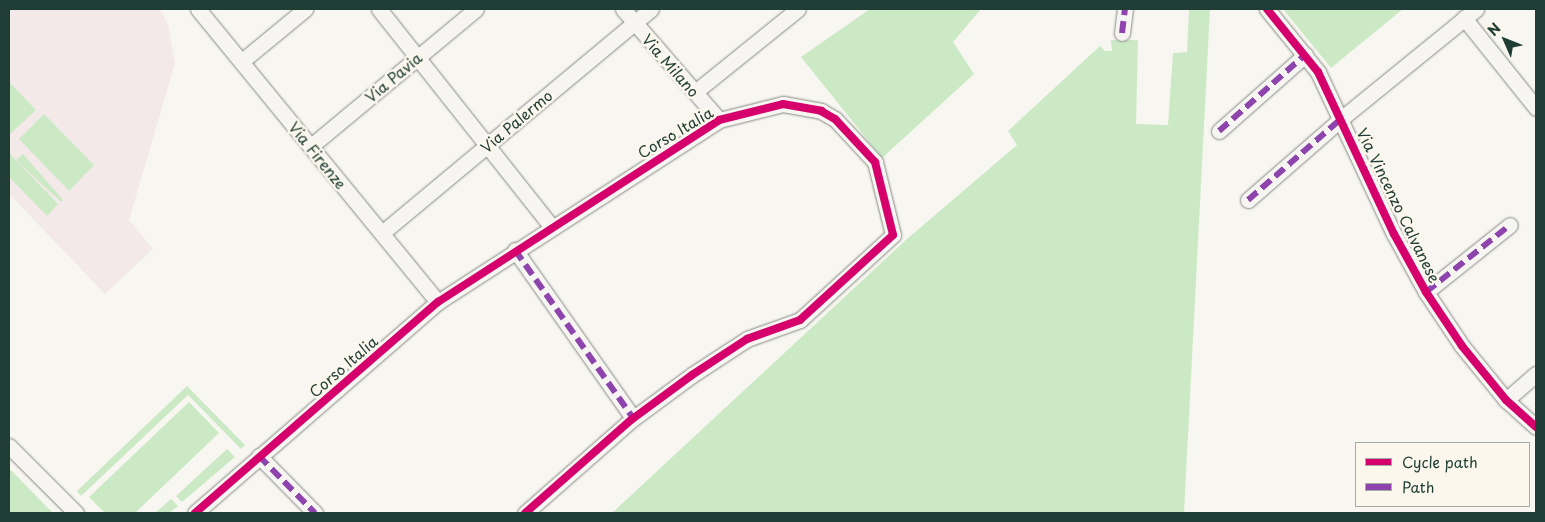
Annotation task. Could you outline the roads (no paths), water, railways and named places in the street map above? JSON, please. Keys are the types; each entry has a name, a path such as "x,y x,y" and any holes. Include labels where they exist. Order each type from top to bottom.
{"street":[{"name":"Via Firenze","path":"198,9 438,302"},
{"path":"242,61 305,9"},
{"path":"379,9 552,227"},
{"name":"Via Pavia","path":"311,146 476,9"},
{"name":"Via Milano","path":"623,9 719,120"},
{"name":"Via Palermo","path":"382,233 650,9"},
{"path":"695,92 798,9"},
{"path":"1122,33 1125,9"},
{"name":"Via Vincenzo Calvanese","path":"1267,9 1318,72 1342,118 1394,234 1426,292 1462,346 1506,400 1536,427"},
{"name":"Via Vincenzo Calvanese","path":"1248,200 1342,118 1470,13 1536,108"},
{"path":"1219,132 1305,54"},
{"name":"Corso Italia","path":"195,513 438,302 515,250 719,120 783,104 822,111 835,119 875,162 893,234 800,320 748,339 692,375 633,418 525,513"},
{"path":"1426,292 1510,225"},
{"path":"515,250 633,418"},
{"path":"1506,400 1536,374"},
{"path":"9,446 76,513"},
{"path":"9,456 65,513"},
{"path":"259,456 315,513"}]}
